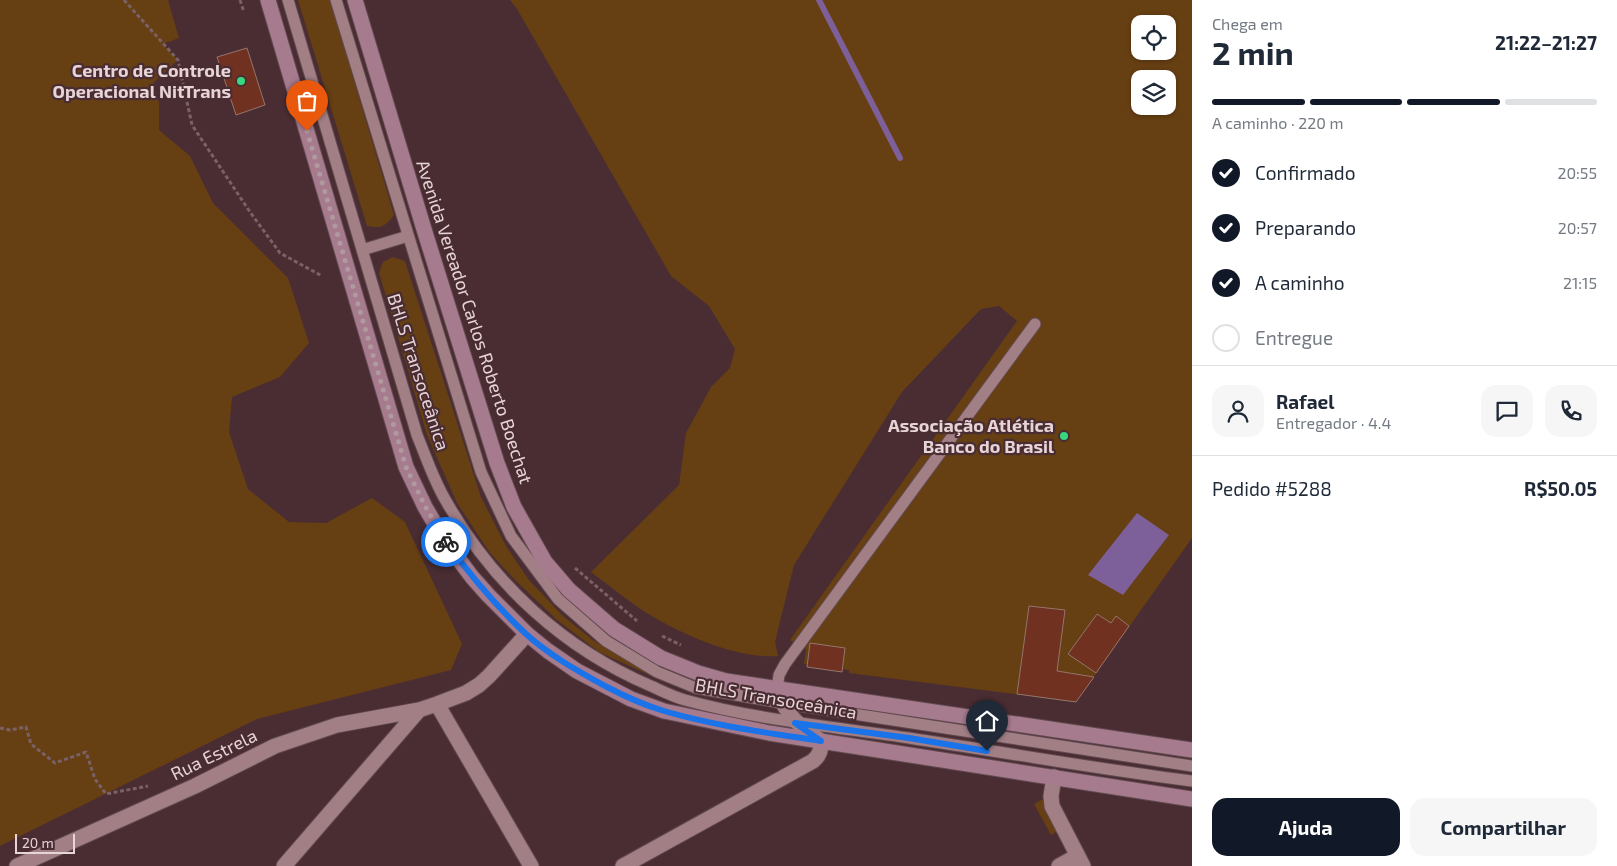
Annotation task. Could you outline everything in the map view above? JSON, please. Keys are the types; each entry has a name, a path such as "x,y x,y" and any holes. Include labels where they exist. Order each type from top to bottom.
{"main road":[{"path":"268,0 406,467 445,541 472,578 527,634 577,671 631,699 664,711 712,722 821,741 1192,799"},
{"name":"Avenida Vereador Carlos Roberto Boechat","path":"355,0 497,463 514,507 545,562 569,590 614,629 661,658 698,673 726,681 1192,750"}],"street":[{"name":"Rua Estrela","path":"17,866 195,786 275,746 337,725 418,710 466,693 479,685 527,634"},
{"path":"623,866 819,756 821,741 795,723 782,703 777,689"},
{"path":"437,704 531,866"},
{"path":"284,866 418,710"},
{"path":"1054,777 1051,796 1052,806 1080,861 1059,866"}],"lane":[{"name":"BHLS Transoceânica","path":"288,0 417,435 445,501 489,565 539,618 593,657 635,680 682,700 745,715 795,723 909,738 1104,770 1192,781"},
{"name":"BHLS Transoceânica","path":"336,0 481,472 511,536 558,599 606,641 657,672 696,688 1192,766"},
{"path":"362,250 408,236"},
{"path":"777,689 779,675 785,664 1035,324"}],"path":[{"path":"124,0 178,60 192,125 250,212 280,253 322,276"},
{"path":"240,0 244,12"},
{"path":"574,567 644,627"},
{"path":"660,635 685,647"},
{"path":"0,728 10,730 26,727 31,744 55,763 86,752 95,779 106,794 153,785"}],"shaded area":[{"path":"0,0 168,0 179,38 163,44 178,60 153,83 159,103 159,130 190,156 213,203 288,278 309,343 280,377 232,397 229,432 248,489 289,522 326,523 372,498 405,522 462,644 451,670 257,719 0,846"},
{"path":"298,0 330,0 394,215 383,226 367,226"},
{"path":"510,0 1192,0 1192,538 1076,702 849,673 849,670 804,664 806,649 790,640 1017,321 999,306 981,309 902,392 794,565 775,642 778,656 762,656 729,650 679,631 628,600 591,572 679,485 686,433 711,387 730,368 735,349 709,306 671,276 517,9"},
{"path":"393,257 405,261 481,497 506,546 529,580 563,616 594,641 673,686 599,652 557,620 490,553 457,503 427,435 379,273 383,262"},
{"path":"1137,513 1169,535 1123,595 1088,575"},
{"path":"1047,797 1061,829 1051,835 1034,804"}],"building":[{"name":"Centro de Controle Operacional NitTrans","path":"247,48 265,105 236,115 217,57"},
{"path":"1029,606 1065,610 1057,671 1094,677 1076,702 1017,694"},
{"path":"1097,614 1111,623 1116,616 1129,626 1096,673 1068,654"},
{"path":"810,643 845,648 842,672 807,667"}],"waterway":[{"path":"819,0 900,158"}],"way so far":[{"path":"307,131 406,467 425,506 446,542"}],"place":[{"name":"Centro de Controle Operacional NitTrans","path":"241,81"},
{"name":"Associação Atlética Banco do Brasil","path":"1064,436"}],"route":[{"path":"446,542 472,578 527,634 577,671 631,699 664,711 712,722 821,741 795,723 909,738 987,751"}]}
